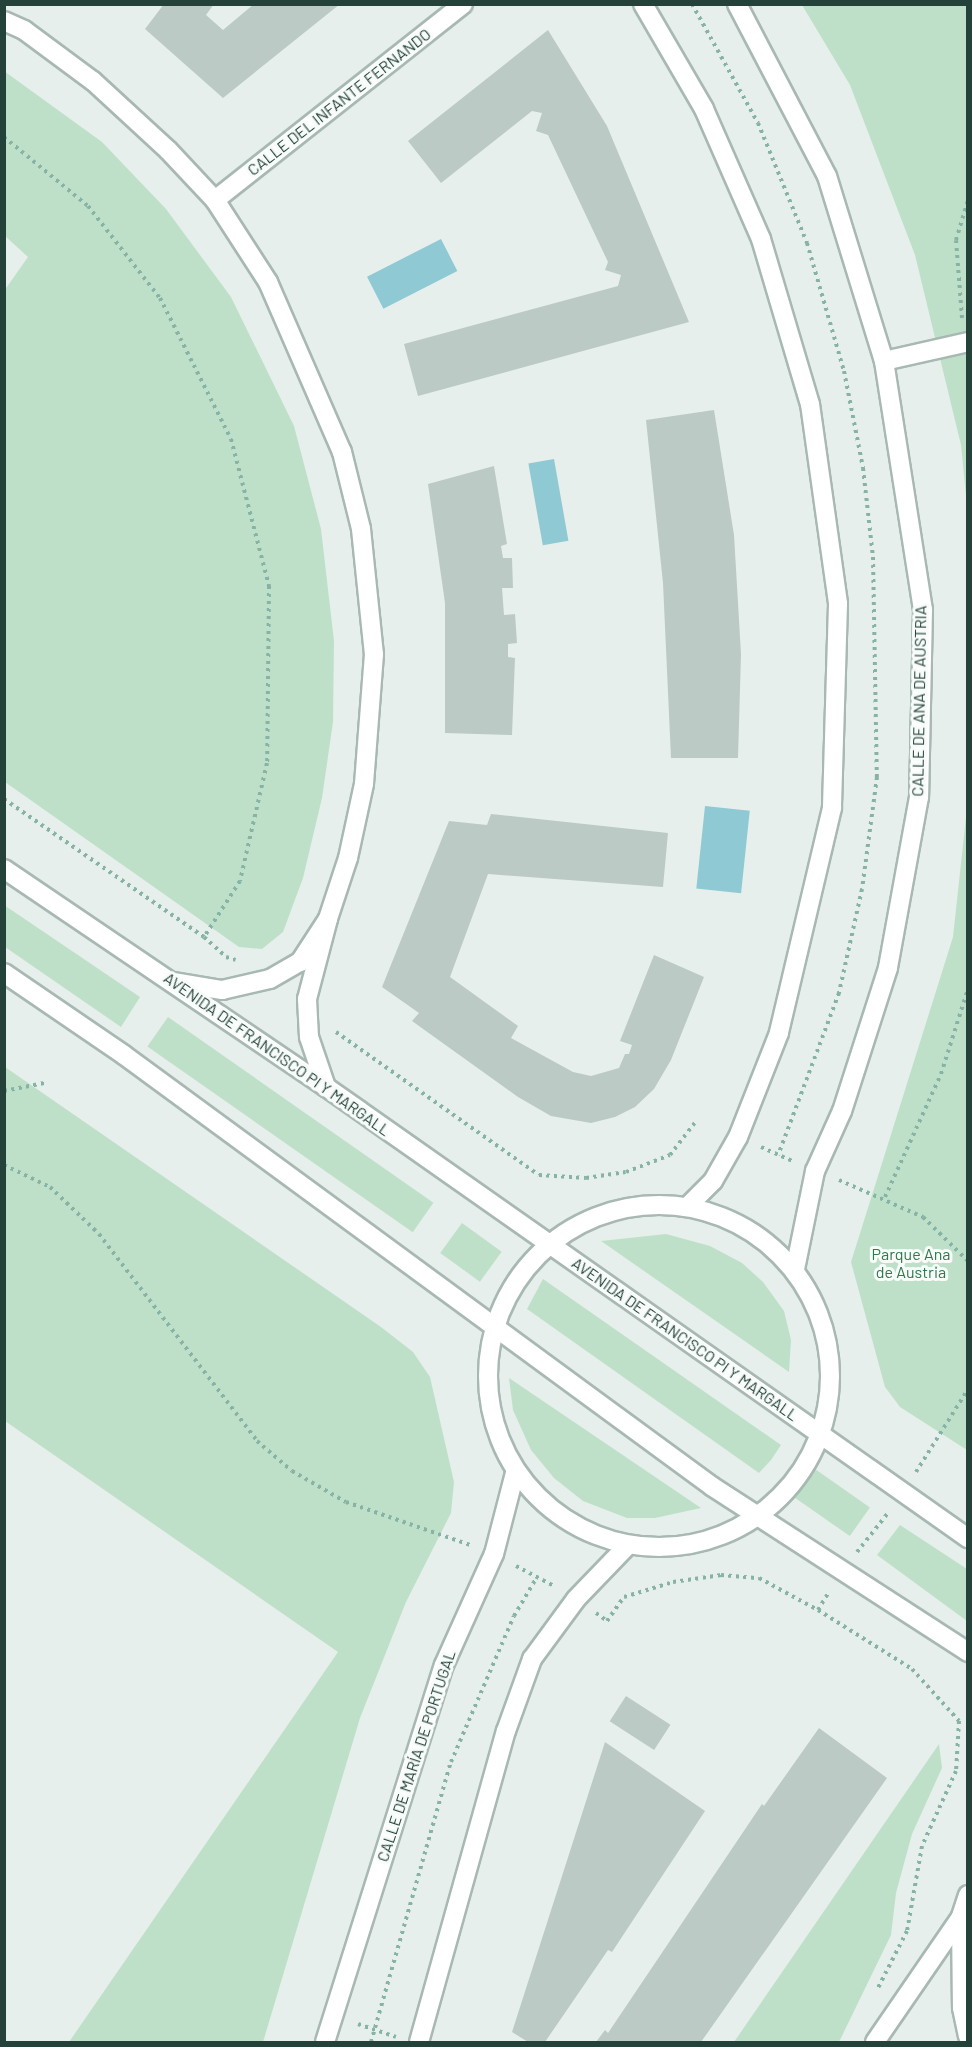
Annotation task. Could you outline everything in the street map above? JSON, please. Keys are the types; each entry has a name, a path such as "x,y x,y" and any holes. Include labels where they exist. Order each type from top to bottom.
{"street":[{"name":"CALLE DEL INFANTE FERNANDO","path":"215,200 463,4"},
{"path":"643,4 704,109 762,239 810,404 838,604 832,808 779,1033 747,1119 713,1181 688,1206"},
{"name":"CALLE DE ANA DE AUSTRIA","path":"737,4 827,176 884,361 922,610 919,797 888,968 842,1111 815,1171 795,1269"},
{"path":"4,21 24,30 93,81 215,200 268,282 311,374 342,452 361,529 371,607 371,707 364,784 348,858 328,919 307,999 309,1037 326,1087"},
{"path":"884,361 965,342"},
{"name":"AVENIDA DE FRANCISCO PI Y MARGALL","path":"4,869 326,1087 968,1538"},
{"path":"173,982 222,990 270,980 300,962 328,919"},
{"path":"4,973 133,1062 757,1518 968,1652"},
{"name":"AVENIDA DE FRANCISCO PI Y MARGALL","path":"638,1205 688,1206 728,1218 765,1239 795,1269 822,1320 832,1377 822,1434 796,1481 757,1518 695,1544 628,1545 595,1536 564,1520 537,1499 516,1473 492,1417 486,1377 493,1327 514,1281 548,1243 600,1215 638,1205"},
{"name":"CALLE DE MARÍA DE PORTUGAL","path":"325,2043 440,1675 462,1618 494,1554 516,1473"},
{"path":"419,2043 506,1731 532,1659 576,1599 628,1545"},
{"path":"875,2043 961,1917 968,1896"},
{"path":"961,1917 962,2008 968,2036"}],"path":[{"path":"4,137 88,206 160,298 231,439 269,586 267,764 240,881 204,938"},
{"path":"965,342 956,240 968,200"},
{"path":"4,800 204,938 226,957 244,962"},
{"path":"885,1197 941,1074 968,990"},
{"path":"331,1025 340,1038 539,1175 586,1178 626,1172 670,1155 697,1120"},
{"path":"4,1091 44,1083"},
{"path":"778,1155 885,1197 923,1217 968,1261"},
{"path":"4,1165 50,1187 99,1234 257,1441 292,1471 346,1502 482,1550"},
{"path":"509,1563 576,1599"},
{"path":"371,2043 451,1762 514,1616 537,1578"},
{"path":"818,1610 912,1669 959,1721 956,1771 922,1846 907,1932 877,1991"},
{"path":"335,2016 397,2037"}],"green space":[{"path":"802,5 967,5 967,506 961,445 915,255 850,85"},
{"path":"4,71 102,142 166,209 231,297 294,426 321,529 334,641 333,722 322,798 303,878 283,932 262,949 239,947 5,782 4,291 28,257 5,236"},
{"name":"Parque Ana de Austria","path":"967,808 967,1450 900,1407 885,1387 851,1262 953,937"},
{"path":"4,905 140,997 121,1027 5,947"},
{"path":"168,1017 433,1203 413,1232 147,1046"},
{"path":"5,1067 381,1327 413,1352 430,1377 454,1482 451,1513 406,1602 360,1718 263,2042 69,2042 338,1652 5,1421"},
{"path":"462,1223 502,1252 480,1282 440,1253"},
{"path":"666,1234 710,1246 742,1263 763,1282 784,1311 791,1340 789,1372 601,1241"},
{"path":"543,1279 781,1445 771,1460 759,1473 527,1309"},
{"path":"509,1378 701,1508 655,1518 627,1518 583,1501 554,1478 531,1450 513,1410"},
{"path":"815,1469 870,1507 850,1536 795,1498"},
{"path":"900,1525 967,1569 967,1621 877,1555"},
{"path":"939,1744 942,1768 912,1834 896,1893 891,1935 839,2042 734,2042"}],"water":[{"path":"441,239 457,271 383,309 367,277"},
{"path":"554,459 568,541 543,545 528,464"},
{"path":"705,806 750,811 741,893 696,889"}],"building":[{"path":"164,4 214,4 206,15 223,30 254,4 340,4 223,98 145,29"},
{"path":"548,30 607,126 689,322 418,396 404,344 618,286 621,275 605,270 608,262 548,135 536,131 542,113 532,111 441,183 408,141"},
{"path":"714,410 734,535 741,654 738,758 671,758 663,583 646,420"},
{"path":"494,466 507,544 501,546 503,558 512,558 513,588 502,588 504,615 515,614 517,643 508,644 508,657 515,658 512,735 445,733 445,603 428,484"},
{"path":"491,814 668,833 663,887 488,874 450,977 518,1026 511,1038 573,1072 591,1076 619,1068 625,1054 629,1054 632,1045 620,1041 654,955 704,977 671,1060 654,1089 635,1107 615,1117 591,1123 551,1116 518,1097 412,1021 419,1013 382,987 449,821 487,825"},
{"path":"626,1696 670,1725 654,1750 610,1721"},
{"path":"819,1728 887,1778 701,2042 596,2042 605,2030 608,2033 762,1804 764,1806"},
{"path":"605,1742 705,1811 612,1952 608,1950 545,2042 528,2042 512,2032"}]}
